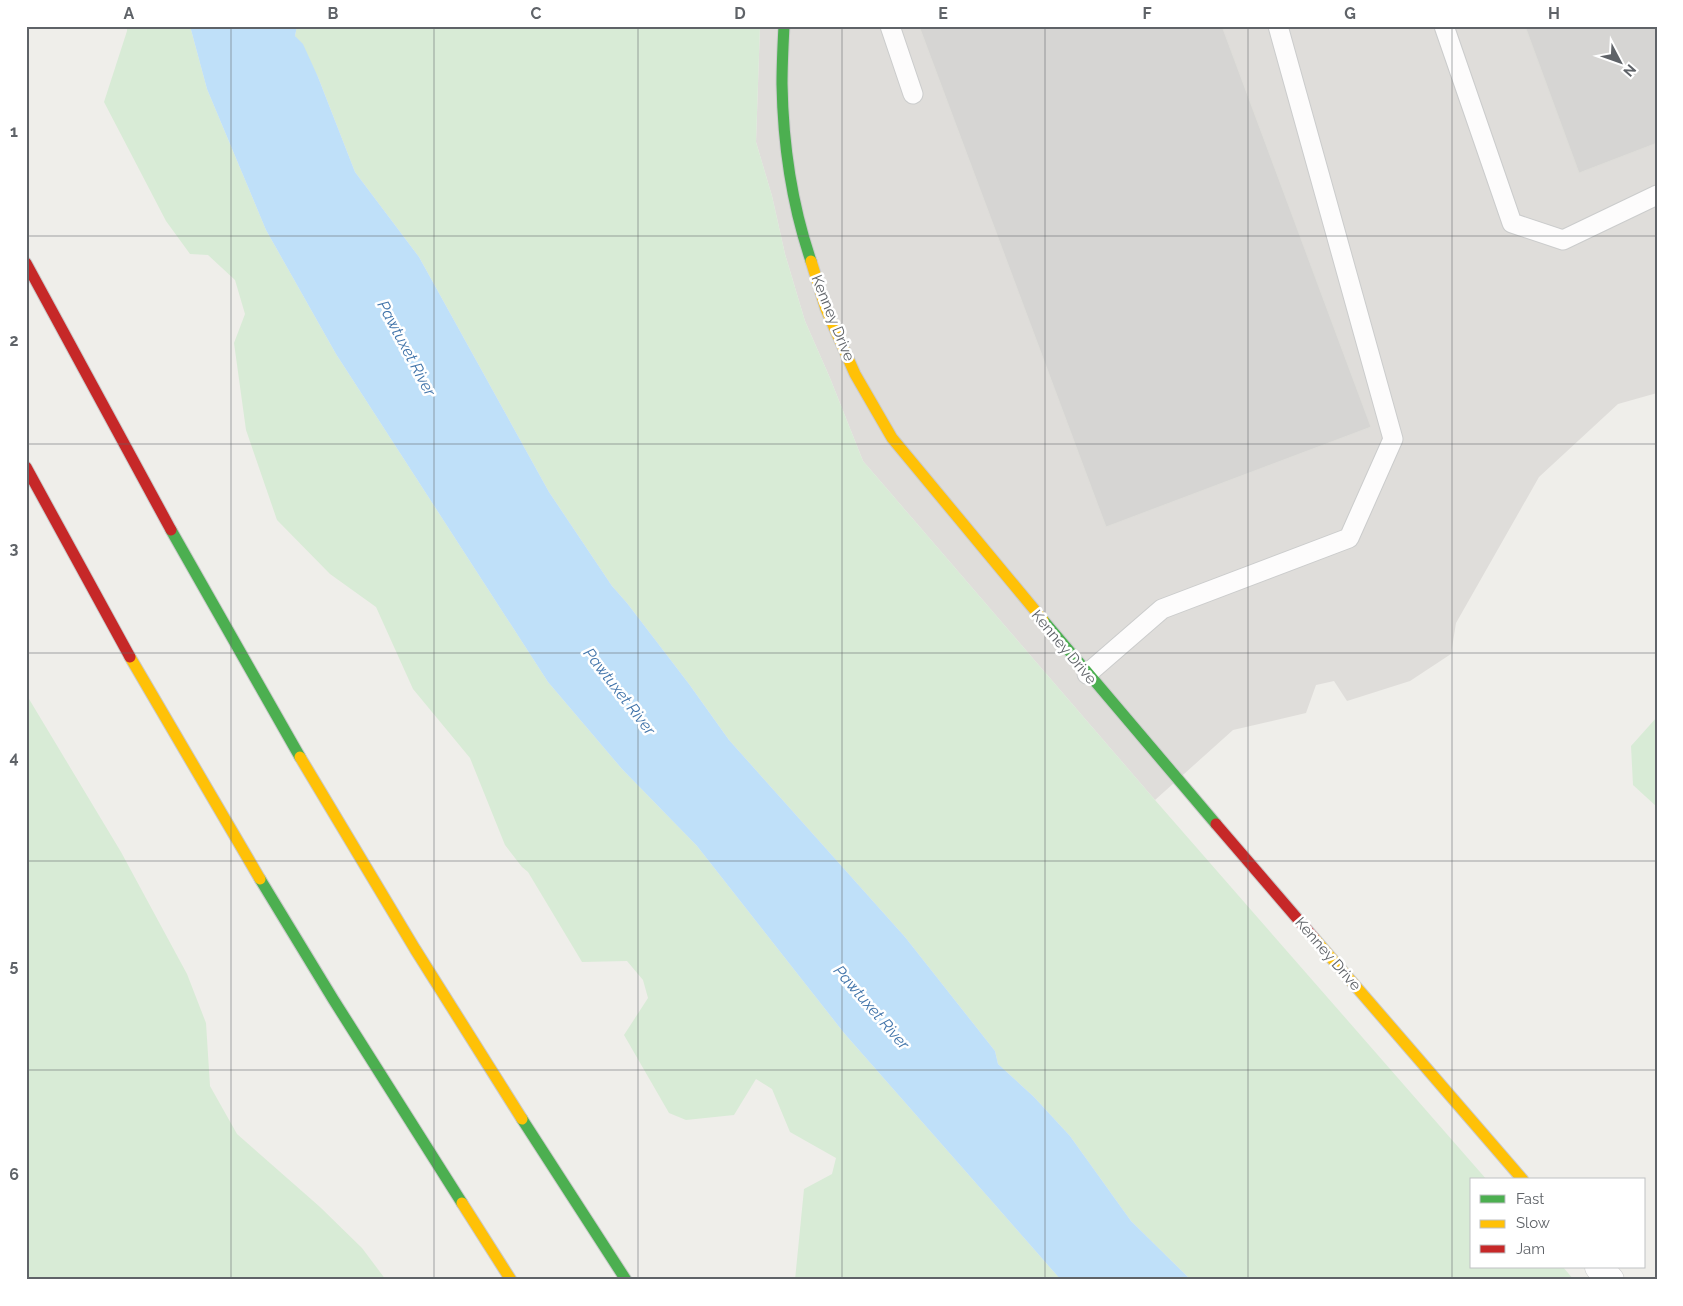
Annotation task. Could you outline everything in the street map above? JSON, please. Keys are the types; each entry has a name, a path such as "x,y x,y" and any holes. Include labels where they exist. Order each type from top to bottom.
{"main road":[{"name":"Kenney Drive","path":"784,26 782,84 788,162 804,241 826,308 855,374 892,438 1087,674 1522,1178"},
{"path":"26,263 172,532 294,745 455,1014 626,1280"},
{"path":"26,468 158,705 232,830 359,1040 511,1280"}],"street":[{"path":"1600,1268 1610,1280"}],"lane":[{"path":"890,26 913,94"},
{"path":"1087,674 1162,609 1350,538 1393,439 1278,26"},
{"path":"1444,26 1512,224 1563,240 1657,195"}],"shaded area":[{"path":"760,26 1657,26 1657,393 1618,404 1539,477 1456,623 1451,654 1410,681 1347,701 1334,681 1316,685 1306,713 1233,730 1155,800 863,461 805,321 785,254 772,196 756,142"}],"green space":[{"path":"127,26 190,26 207,89 266,230 336,354 548,682 622,769 697,846 844,1033 1061,1280 795,1280 804,1189 832,1174 836,1158 790,1132 772,1089 756,1079 734,1115 686,1120 669,1113 624,1035 648,998 643,980 627,961 582,962 528,872 505,845 470,758 413,689 376,607 330,574 277,520 246,430 234,343 245,314 235,280 208,255 190,254 166,221 104,102"},
{"path":"297,26 760,26 756,142 772,196 785,254 805,321 863,461 1155,800 1485,1178 1470,1178 1470,1268 1564,1268 1574,1280 1191,1280 1131,1221 1070,1136 1034,1097 998,1064 995,1051 905,937 729,740 689,684 612,586 549,492 419,257 355,172 318,77 295,36"},
{"path":"26,694 121,852 187,974 206,1023 210,1086 237,1134 320,1207 362,1248 386,1280 26,1280"},
{"path":"1657,717 1657,807 1633,785 1631,746"}],"water":[{"name":"Pawtuxet River","path":"190,26 297,26 295,36 303,44 318,77 355,172 419,257 549,492 612,586 689,684 729,740 905,937 995,1051 998,1064 1034,1097 1070,1136 1131,1221 1191,1280 1061,1280 844,1033 697,846 622,769 548,682 336,354 266,230 207,89"}],"building":[{"path":"919,26 1222,26 1371,427 1106,527"},
{"path":"1525,26 1657,26 1657,143 1579,173"}],"traffic: fast":[{"path":"784,26 782,62 784,129 794,196 811,261"},
{"path":"171,530 300,757"},
{"path":"1043,620 1216,824"},
{"path":"260,879 333,999 462,1203"},
{"path":"522,1119 626,1280"}],"traffic: slow":[{"path":"811,261 826,309 855,374 892,438 1043,620"},
{"path":"130,657 260,879"},
{"path":"300,757 415,949 522,1119"},
{"path":"1314,938 1521,1178"},
{"path":"462,1203 511,1280"}],"traffic: jam":[{"path":"26,263 171,530"},
{"path":"26,467 130,657"},
{"path":"1216,824 1314,938"}]}
